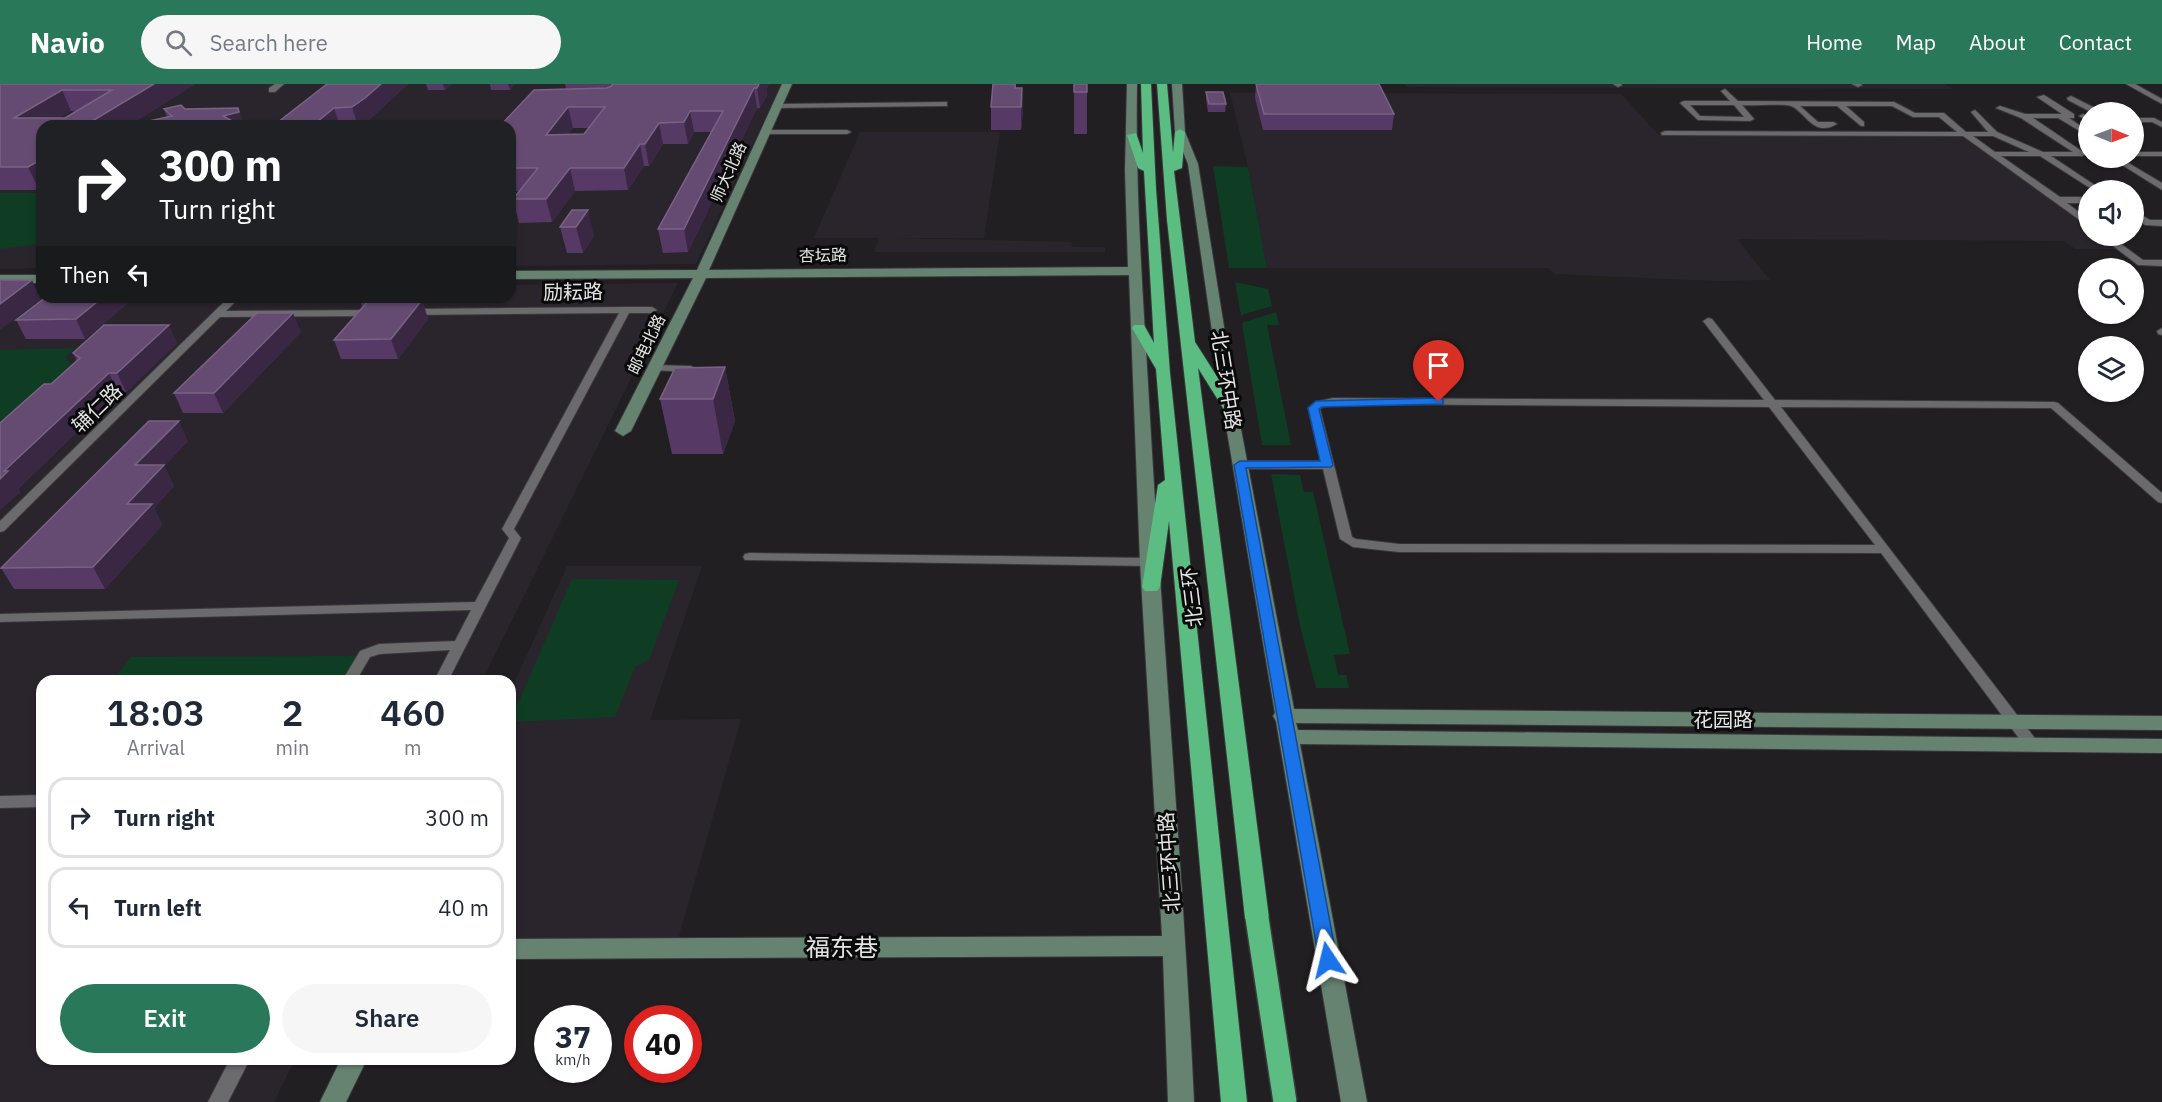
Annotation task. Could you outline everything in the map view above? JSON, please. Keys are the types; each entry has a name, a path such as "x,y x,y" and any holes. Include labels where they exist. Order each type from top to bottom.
{"highway":[{"name":"北三环","path":"1146,84 1150,189 1163,373 1234,1102"},
{"name":"北三环","path":"1162,84 1173,220 1257,918 1285,1102"},
{"path":"1173,220 1180,132"},
{"path":"1132,135 1150,189"},
{"path":"1139,328 1163,373"},
{"path":"1187,338 1230,408"},
{"path":"1151,587 1171,456"},
{"path":"1222,1102 1227,1042"}],"street":[{"path":"272,90 280,84"},
{"name":"师大北路","path":"703,271 787,84"},
{"path":"2130,84 2162,102"},
{"name":"北三环中路","path":"1130,85 1132,135 1130,171 1149,562 1175,946 1181,1102"},
{"name":"北三环中路","path":"1180,86 1180,132 1192,164 1198,192 1230,408 1285,727 1354,1102"},
{"path":"1725,91 1738,103 1750,119 1698,118 1684,103 1706,103 1738,103 1838,103 1894,104 1913,115 1941,115 1991,154 2078,215"},
{"path":"2041,98 2070,116"},
{"path":"2071,98 2078,102"},
{"path":"1792,103 1816,124 1861,124 1838,103"},
{"path":"776,106 944,104"},
{"path":"2000,108 2024,116 2078,150"},
{"path":"1975,112 1995,134"},
{"path":"2024,116 2078,116"},
{"path":"2060,116 2078,128"},
{"path":"2144,120 2154,120 2162,125"},
{"path":"764,132 848,132"},
{"path":"1665,133 1995,134 2042,154 2082,180"},
{"path":"1991,154 2078,154"},
{"path":"2144,154 2162,154"},
{"path":"2131,168 2162,187"},
{"path":"2058,200 2078,200"},
{"path":"2144,220 2162,232"},
{"path":"2148,223 2162,223"},
{"path":"2119,246 2141,262 2162,263"},
{"name":"杏坛路","path":"516,270 1135,268"},
{"name":"杏坛路","path":"516,275 703,271"},
{"name":"邮电北路","path":"623,430 703,271"},
{"path":"0,274 36,273"},
{"path":"0,279 36,279"},
{"name":"辅仁路","path":"0,528 229,303"},
{"path":"626,310 652,310"},
{"name":"励耘路","path":"398,312 626,310 508,529 515,538 479,606"},
{"path":"219,314 386,313"},
{"path":"1708,321 1885,549 2032,745"},
{"path":"654,369 693,369"},
{"path":"1885,549 1399,548 1353,543 1346,539 1314,408 1320,404 1372,402 2054,405 2162,499"},
{"path":"1240,465 1327,465"},
{"path":"750,557 1149,562"},
{"path":"0,618 479,606 444,675"},
{"path":"353,675 365,654 379,649 458,645"},
{"path":"1843,721 1858,743"},
{"name":"花园路","path":"1285,727 1843,721 2162,723"},
{"name":"花园路","path":"1285,727 1858,743 2162,746"},
{"path":"0,802 36,801"},
{"name":"福东巷","path":"516,949 1175,946"},
{"path":"218,1102 237,1065"},
{"path":"333,1102 351,1065"}],"shaded area":[{"path":"0,84 781,84 696,264 516,266 516,120 36,120 36,268 0,269"},
{"path":"1405,84 1945,84 1952,89 1407,87"},
{"path":"1230,93 1621,94 1659,135 1961,136 2078,219 2078,246 2116,246 2120,249 2075,249 2064,241 1737,239 1770,280 1715,281 1554,274 1549,268 1267,268 1248,167"},
{"path":"860,132 1000,132 984,238 894,238 1071,242 1073,247 1105,247 1105,252 874,252 879,238 814,238"},
{"path":"678,283 485,675 36,675 36,1065 292,1065 274,1102 0,1102 0,288 36,288 36,303 516,303 516,285"},
{"path":"567,566 702,566 650,720 741,719 677,943 516,943 516,679"}],"green space":[{"path":"1213,166 1248,167 1267,268 1229,268"},
{"path":"0,193 36,193 36,245 0,249"},
{"path":"1235,282 1268,289 1272,306 1241,315"},
{"path":"1276,312 1279,325 1267,325 1291,445 1262,445 1242,323"},
{"path":"75,348 65,358 73,365 17,413 0,420 0,350"},
{"path":"1271,474 1300,475 1304,492 1313,492 1350,654 1334,655 1338,675 1346,675 1349,688 1316,688 1300,626"},
{"path":"572,579 679,580 649,660 635,667 615,717 516,722 516,708"},
{"path":"357,656 345,675 117,675 131,657"}],"building":[{"path":"0,84 154,84 94,120 36,120 36,162 28,167 0,167","holes":["62,90 112,90 65,118 14,118"]},
{"path":"327,84 381,84 352,107 334,108 319,120 281,120"},
{"path":"612,84 759,84 757,88 754,88 684,229 658,229 723,111 690,111 684,122 659,123 645,144 640,144 624,168 570,168 546,199 516,199 516,195 538,168 516,168 516,120 506,120 534,90 607,88","holes":["568,107 605,107 584,134 546,135"]},
{"path":"993,84 1015,84 1015,88 1022,88 1021,107 991,107"},
{"path":"1074,84 1087,84 1087,92 1074,92"},
{"path":"1256,84 1379,84 1394,114 1264,114"},
{"path":"1206,92 1223,92 1226,104 1209,104"},
{"path":"181,105 185,109 238,108 239,112 223,116 230,120 154,120 172,116 164,109"},
{"path":"572,210 588,210 576,227 560,227"},
{"path":"0,280 32,280 0,304"},
{"path":"38,303 96,303 76,319 16,320"},
{"path":"366,303 420,303 391,339 334,340"},
{"path":"257,313 293,313 214,393 174,393"},
{"path":"104,325 169,325 117,373 109,373 4,471 8,471 0,479 0,423 44,384 51,384 80,358 73,353"},
{"path":"725,367 713,399 660,399 675,368"},
{"path":"149,421 179,421 135,465 164,465 127,504 152,504 93,567 1,568"}],"route":[{"path":"1328,960 1240,465 1327,465 1314,408 1320,404 1439,402"}]}
